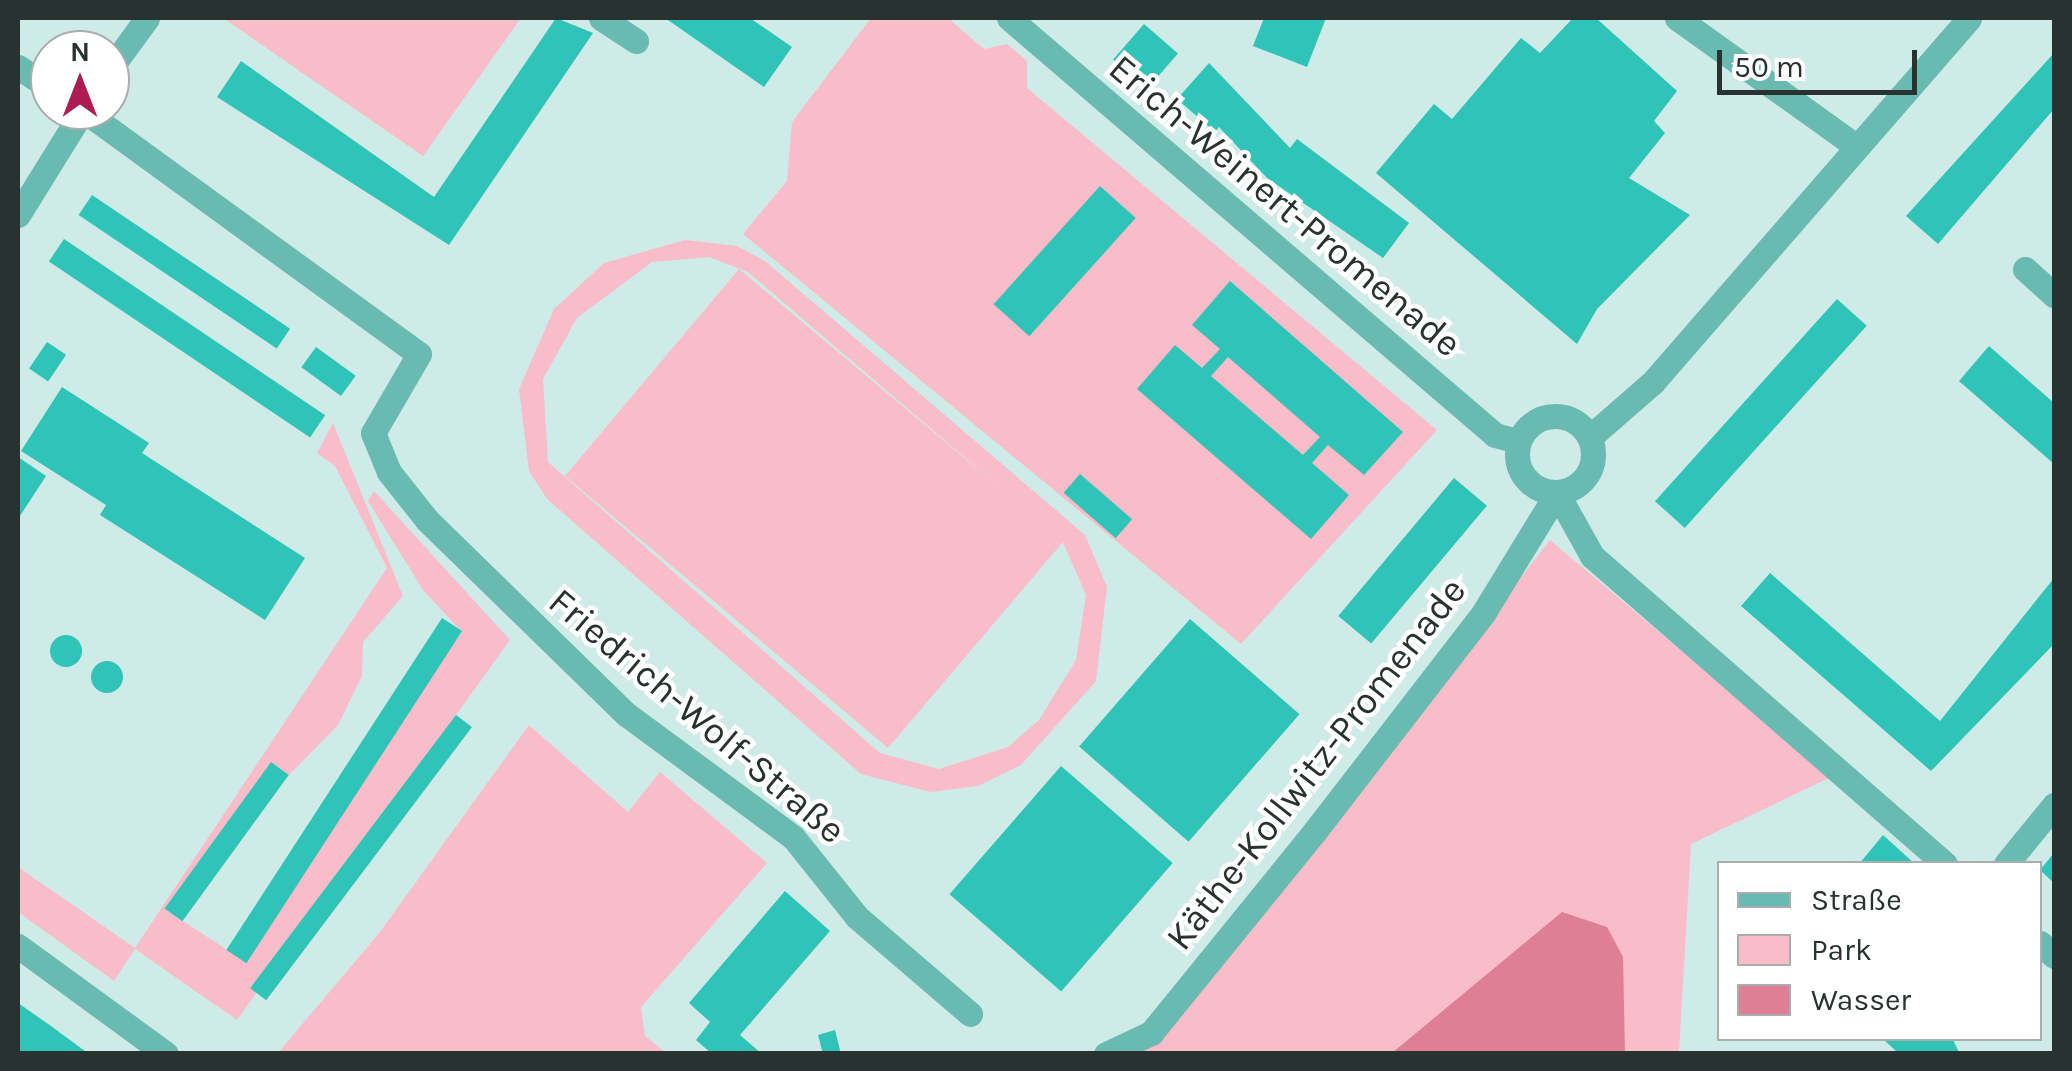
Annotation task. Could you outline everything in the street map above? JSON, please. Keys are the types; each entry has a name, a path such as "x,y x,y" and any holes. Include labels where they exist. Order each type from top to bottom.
{"street":[{"path":"130,41 147,18"},
{"path":"602,18 636,41"},
{"name":"Erich-Weinert-Promenade","path":"1009,18 1495,435 1518,442"},
{"path":"1678,18 1857,147"},
{"name":"Käthe-Kollwitz-Promenade","path":"1584,430 1644,392 1970,18"},
{"path":"18,216 71,130"},
{"name":"Friedrich-Wolf-Straße","path":"110,130 418,354 374,433 389,472 428,520 626,714 793,837 858,917 970,1014"},
{"path":"2025,269 2054,295"},
{"name":"Käthe-Kollwitz-Promenade","path":"1106,1054 1151,1033 1315,831 1484,612 1557,493 1591,468 1576,396"},
{"path":"1584,430 1544,417 1518,442 1524,478 1557,493 1592,556 1942,861"},
{"path":"2008,861 2054,805"},
{"path":"18,946 166,1054"}],"green space":[{"path":"223,18 521,18 423,156"},
{"path":"871,18 948,18 984,49 1007,44 1027,61 1027,88 1437,430 1241,644 743,234 787,181 792,122"},
{"path":"685,240 737,246 765,261 1085,535 1107,587 1096,681 1021,765 978,786 930,792 861,774 547,499 529,471 519,389 554,309 604,263","holes":["709,257 748,272 1005,492 739,269 565,476 888,748 1063,542 1086,595 1076,660 1039,720 1008,747 939,769 880,753 548,462 543,379 577,318 652,262"]},
{"path":"333,423 403,596 363,642 362,676 338,725 289,775 272,763 169,912 232,953 462,632 423,590 368,501 374,491 510,640 237,1020 135,949 114,981 18,912 18,867 135,948 387,568 335,466 317,453"},
{"path":"1550,540 1831,777 1691,844 1679,1053 1140,1054 1170,1027"},
{"path":"529,725 628,812 660,772 767,863 641,1007 645,1036 666,1053 278,1053 380,932"}],"water":[{"path":"1562,912 1607,927 1623,957 1625,1053 1392,1053"}],"building":[{"path":"556,18 593,33 449,245 217,97 241,61 434,197"},
{"path":"665,18 750,18 792,47 764,87"},
{"path":"1264,18 1326,18 1307,67 1253,46"},
{"path":"1573,18 1596,18 1677,91 1654,121 1665,133 1629,178 1690,215 1597,309 1577,344 1376,173 1434,104 1452,119 1521,38 1540,53"},
{"path":"1144,24 1178,54 1147,89 1113,59"},
{"path":"2054,53 2054,109 1938,244 1906,216"},
{"path":"1209,63 1290,148 1297,139 1409,223 1383,258 1267,178 1219,127 1215,132 1177,99"},
{"path":"1100,186 1136,218 1029,336 994,304"},
{"path":"92,195 290,329 277,349 79,215"},
{"path":"64,239 325,415 310,438 49,261"},
{"path":"1230,281 1403,432 1364,475 1328,445 1312,463 1349,495 1311,539 1137,389 1175,345 1202,368 1220,349 1192,325","holes":["1228,357 1320,437 1303,455 1211,376"]},
{"path":"1837,299 1867,326 1685,528 1655,501"},
{"path":"47,342 66,355 48,381 29,369"},
{"path":"1989,346 2054,403 2054,464 1959,381"},
{"path":"316,347 356,376 341,396 301,367"},
{"path":"62,387 149,443 142,453 305,558 265,620 100,515 106,505 21,451"},
{"path":"18,457 46,476 18,519"},
{"path":"1080,474 1132,519 1116,538 1064,493"},
{"path":"1454,478 1487,506 1371,644 1338,616"},
{"path":"1770,573 1940,721 2054,578 2054,644 1931,771 1741,606"},
{"path":"442,618 462,631 246,963 226,950"},
{"path":"1190,619 1299,714 1189,842 1079,747"},
{"path":"66,635 77,640 82,651 77,662 66,667 55,662 50,651 55,640"},
{"path":"107,661 118,666 123,677 118,688 107,693 96,688 91,677 96,666"},
{"path":"456,715 472,727 266,1000 250,988"},
{"path":"271,762 289,775 182,921 165,908"},
{"path":"1061,766 1173,863 1061,991 949,894"},
{"path":"1883,835 1912,861 1861,861"},
{"path":"2054,853 2054,883 2042,872"},
{"path":"785,891 830,931 740,1035 762,1054 712,1054 696,1040 710,1022 689,1003"},
{"path":"18,1003 51,1026 89,1054 18,1054"},
{"path":"835,1030 841,1054 823,1054 818,1035"},
{"path":"1885,1041 1954,1041 1960,1054 1899,1054"}]}
